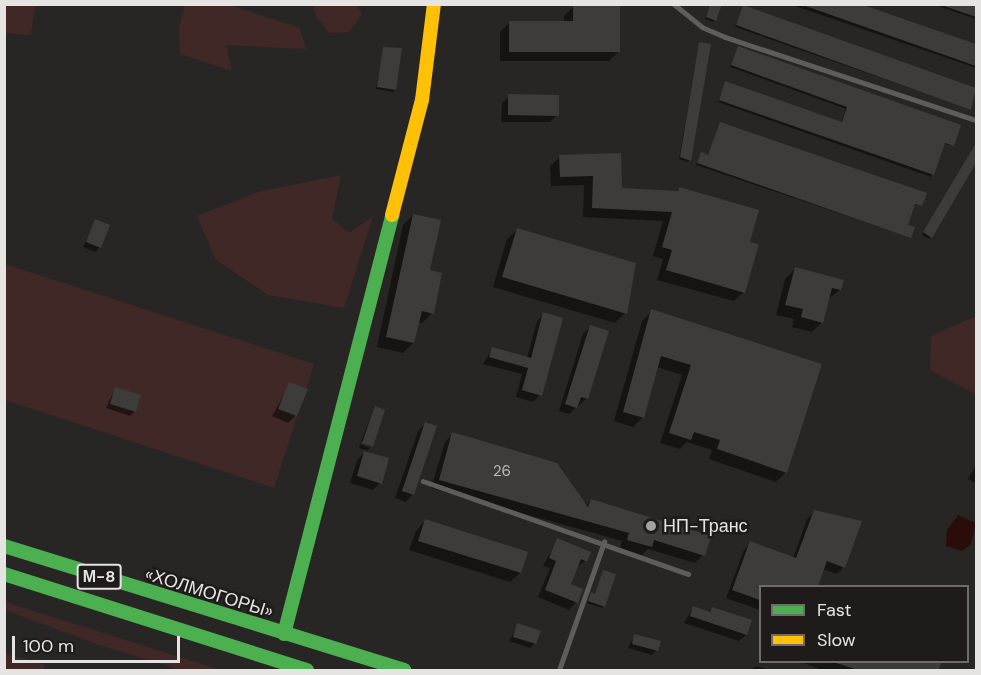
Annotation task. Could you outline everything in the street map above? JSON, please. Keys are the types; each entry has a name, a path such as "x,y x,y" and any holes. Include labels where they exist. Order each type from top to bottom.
{"main road":[{"path":"284,634 423,100 434,4"},
{"name":"«ХОЛМОГОРЫ»","path":"4,546 404,670"},
{"name":"М-8","path":"4,574 308,670"}],"lane":[{"path":"674,4 702,27 725,37 976,120"},
{"path":"423,481 604,542 688,574"},
{"path":"559,670 604,542"}],"shaded area":[{"path":"185,4 230,5 300,28 306,49 226,45 232,71 180,54 179,27"},
{"path":"4,5 35,5 31,35 5,33"},
{"path":"313,5 357,5 362,14 349,32 329,33 316,16"},
{"path":"341,175 332,219 349,233 373,216 344,308 268,295 215,259 197,216 258,192"},
{"path":"5,264 314,364 274,488 5,400"},
{"path":"976,316 976,394 930,370 931,336"},
{"path":"958,515 976,523 971,544 962,551 946,546 947,530"},
{"path":"5,602 221,670 181,670 99,645 5,610"},
{"path":"5,653 45,665 43,670 5,670"}],"building":[{"path":"710,4 722,4 716,21 706,17"},
{"path":"800,4 860,4 976,44 976,66"},
{"path":"945,4 976,4 976,17 944,6"},
{"path":"573,5 620,5 620,52 509,52 509,21 573,21"},
{"path":"743,5 976,88 971,110 736,25"},
{"path":"699,42 711,44 691,161 680,157"},
{"path":"738,46 961,125 954,146 945,143 934,175 719,100 725,81 842,122 847,107 731,65"},
{"path":"383,47 402,48 396,90 377,87"},
{"path":"508,94 559,95 559,116 508,115"},
{"path":"720,122 927,193 922,206 915,204 908,225 915,227 911,238 697,163 701,152 708,155"},
{"path":"976,143 976,163 932,238 923,232"},
{"path":"621,153 622,188 678,191 679,187 759,210 750,242 759,244 745,293 666,270 672,250 662,247 672,212 592,208 593,176 560,177 559,155"},
{"path":"413,214 441,220 430,270 442,273 434,314 422,311 414,343 386,337"},
{"path":"95,219 110,225 101,248 86,242"},
{"path":"517,228 636,263 627,314 502,277"},
{"path":"795,267 844,280 841,290 832,288 823,323 801,317 803,309 785,305"},
{"path":"651,309 822,364 787,473 717,449 720,440 694,432 691,440 669,433 691,365 661,356 644,418 623,412"},
{"path":"543,312 563,318 542,396 522,390 528,368 489,357 492,347 531,358"},
{"path":"590,325 609,331 588,399 581,397 577,408 565,404"},
{"path":"289,382 308,389 297,416 278,409"},
{"path":"115,387 141,395 136,412 110,404"},
{"path":"375,406 385,410 373,447 362,443"},
{"path":"425,422 437,426 414,495 402,491"},
{"path":"452,432 557,463 588,507 591,499 711,536 705,556 654,540 652,547 627,540 629,533 439,480"},
{"path":"364,451 389,458 382,484 357,476"},
{"path":"814,510 862,521 845,568 827,561 818,585 759,585 759,600 732,590 750,541 796,558"},
{"path":"425,519 528,552 521,573 418,541"},
{"path":"557,538 591,552 587,562 581,559 571,584 583,589 578,603 545,590 556,561 549,558"},
{"path":"603,570 616,574 605,607 588,601 591,592 595,594"},
{"path":"693,606 710,612 712,607 752,620 747,635 690,616"},
{"path":"517,623 541,631 536,644 513,637"},
{"path":"634,634 661,641 658,651 632,644"},
{"path":"836,663 942,663 938,670 858,670"}],"traffic: fast":[{"path":"284,634 392,215"},
{"path":"4,546 404,670"},
{"path":"4,574 307,670"}],"traffic: slow":[{"path":"392,215 422,100 434,4"}],"place":[{"name":"НП-Транс","path":"651,526"}]}
